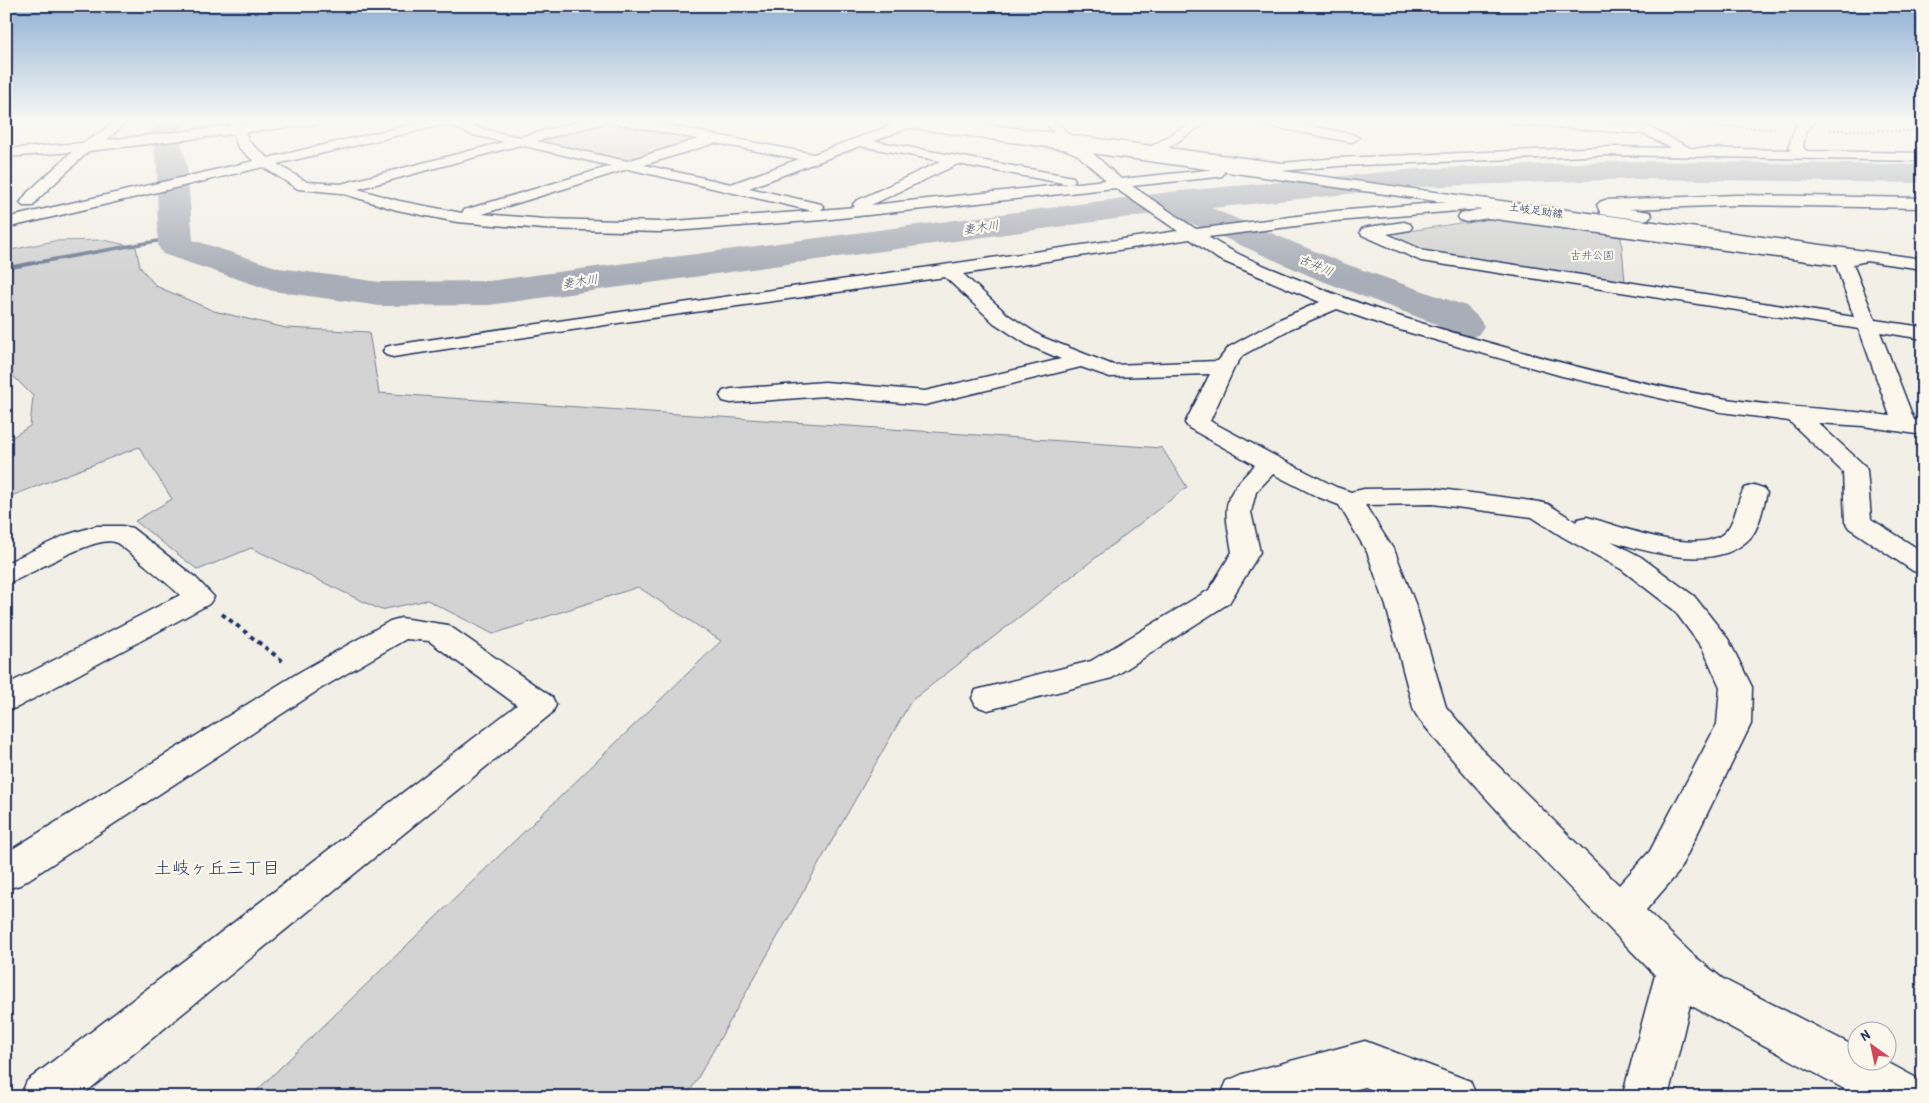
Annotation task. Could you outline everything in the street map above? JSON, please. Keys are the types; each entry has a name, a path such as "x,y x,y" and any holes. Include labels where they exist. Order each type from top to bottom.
{"street":[{"path":"42,214 20,203 33,195 58,171"},
{"path":"6,223 225,171"},
{"path":"273,171 303,186 342,189 407,171"},
{"path":"457,217 607,171"},
{"path":"656,171 842,213 931,171"},
{"path":"731,189 778,171"},
{"path":"1021,171 1099,185 1123,187 1217,172"},
{"path":"1105,171 1123,187 1224,255 1336,302 1439,336 1562,370 1721,406 1796,415 1863,419 1914,426"},
{"name":"土岐足助線","path":"1282,171 1481,203 1923,264"},
{"path":"307,174 342,189 397,205 457,217 544,224 660,227 842,213 1099,185"},
{"path":"1863,256 1816,238 1607,210 1605,204 1737,200 1923,203"},
{"path":"393,350 645,312 949,272 1189,232 1336,216 1474,206 1481,203"},
{"path":"1863,256 1843,261 1488,213 1368,232 1421,256 1923,333"},
{"path":"1843,261 1914,426"},
{"path":"949,272 1001,319 1035,341 1110,371 1224,367"},
{"path":"1336,302 1277,328 1236,352 1224,367 1197,423 1327,492 1350,500 1364,497 1433,496 1539,510 1649,544 1696,550 1724,545 1741,531 1754,493"},
{"path":"731,396 825,389 925,398 1083,360"},
{"path":"1796,415 1855,470 1858,522 1923,565"},
{"path":"988,698 1101,670 1219,596 1246,552 1238,512 1244,490 1270,463"},
{"path":"1350,500 1381,552 1401,606 1431,711 1475,764 1553,846 1678,970 1708,993 1906,1097"},
{"path":"1539,510 1572,531 1631,563 1684,603 1717,646 1736,687 1734,724 1664,862 1620,911"},
{"path":"6,574 76,541 96,534 122,534 186,584 199,597 6,699"},
{"path":"6,873 309,681 401,628 437,632 540,705 43,1097"},
{"path":"1645,1097 1678,970"},
{"path":"1243,1097 1365,1064 1454,1097"}],"path":[{"path":"199,597 309,681"}],"green space":[{"name":"古井公園","path":"1492,218 1621,237 1625,282 1425,254 1383,235"},
{"path":"103,240 136,247 140,267 156,286 214,311 286,328 369,332 379,393 1162,448 1187,487 911,701 687,1097 250,1097 721,641 638,587 493,634 427,600 381,610 251,548 198,570 135,521 172,499 139,447 6,498 6,441 30,426 33,396 6,369 6,251 54,241"}],"waterway":[{"name":"妻木川","path":"172,171 176,246 273,279 380,294 489,293 1170,202 1416,178 1595,171"},
{"name":"妻木川","path":"1796,171 1923,174"},
{"name":"古井川","path":"1172,203 1330,271 1451,315 1463,326"},
{"path":"6,268 176,238"}],"district":[{"name":"土岐ヶ丘三丁目","path":"217,867"}]}
